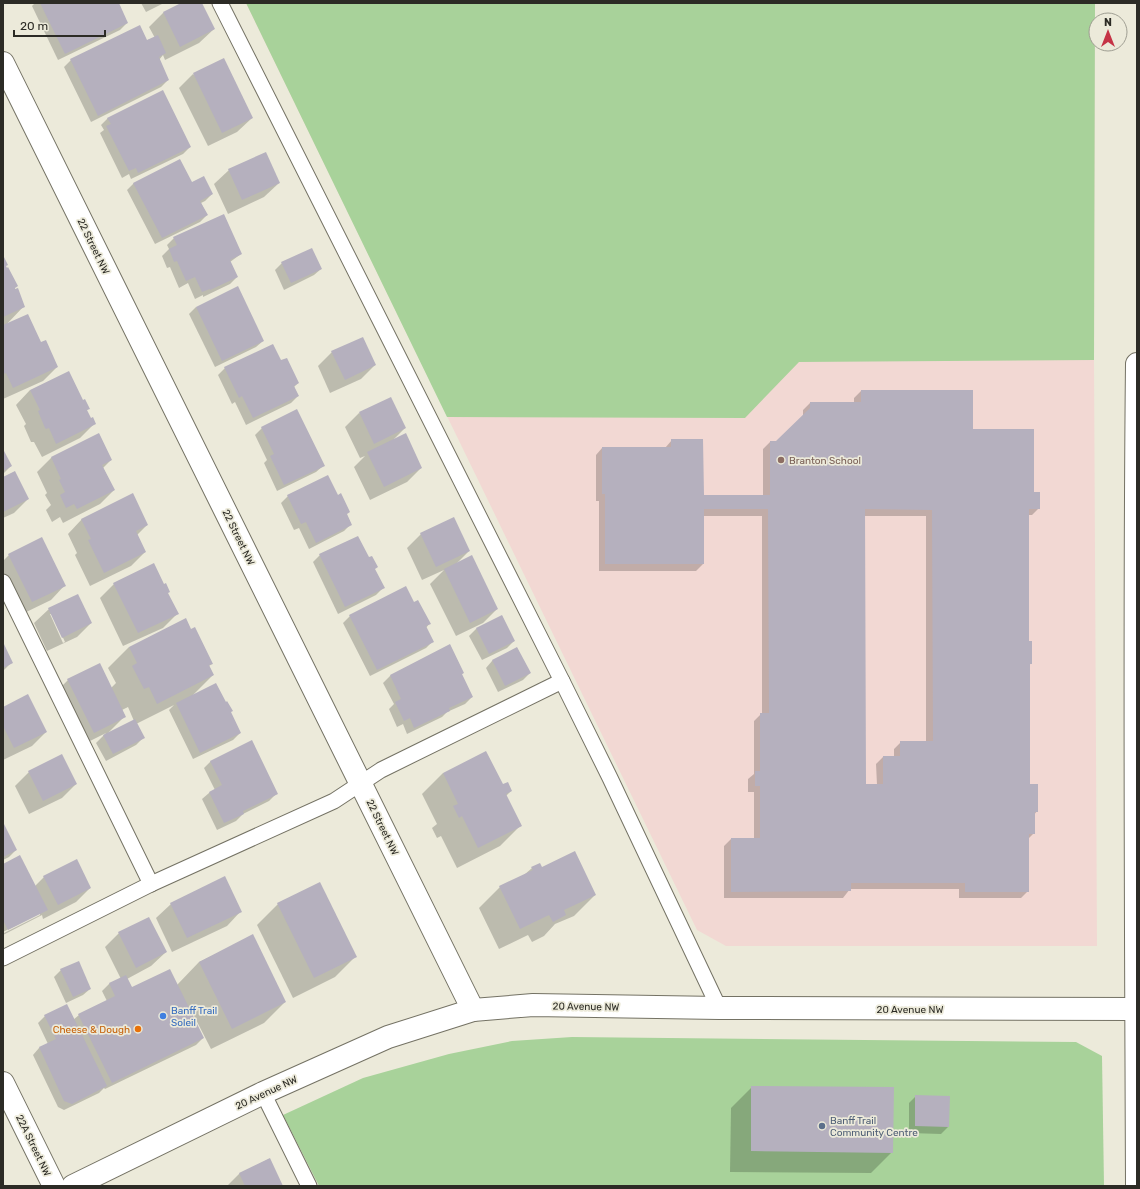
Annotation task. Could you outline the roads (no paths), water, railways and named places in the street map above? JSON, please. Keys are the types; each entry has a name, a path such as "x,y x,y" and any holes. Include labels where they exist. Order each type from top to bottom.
{"street":[{"name":"22 Street NW","path":"3,63 474,1010"},
{"path":"1136,1186 1137,364"},
{"name":"20 Avenue NW","path":"73,1186 263,1092 388,1037 474,1010 533,1005 719,1008 1137,1009"},
{"name":"22A Street NW","path":"3,1083 54,1186"}],"lane":[{"path":"220,3 562,681 610,778 719,1008"},
{"path":"3,582 151,884"},
{"path":"3,958 151,884 334,801 381,770 562,681"},
{"path":"263,1092 309,1186"}],"place":[{"name":"Branton School","path":"781,460"},
{"name":"Banff Trail Soleil","path":"163,1016"},
{"name":"Cheese & Dough","path":"138,1029"},
{"name":"Banff Trail Community Centre","path":"822,1126"}]}
